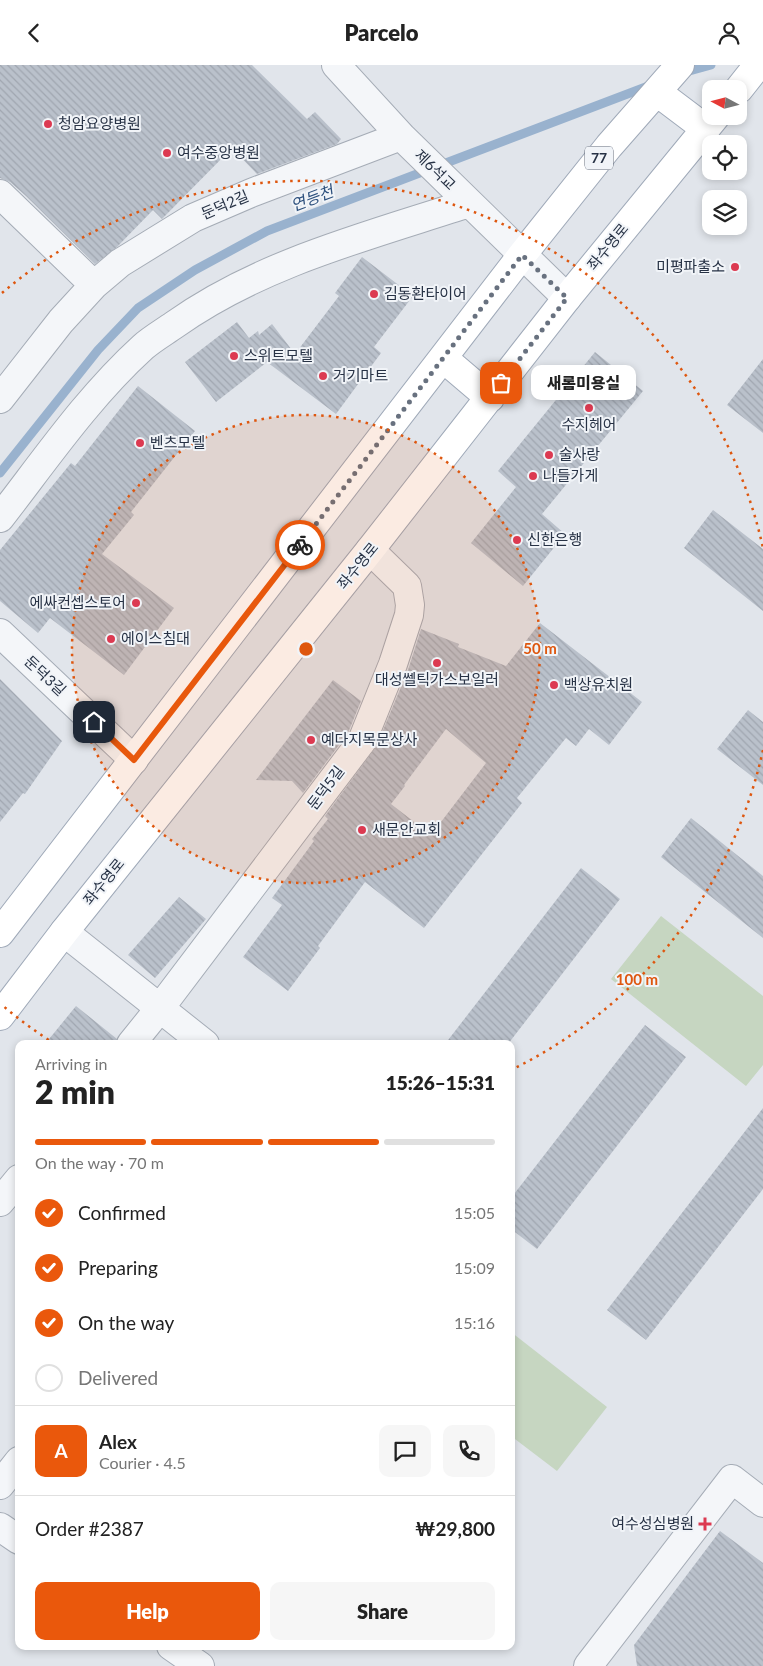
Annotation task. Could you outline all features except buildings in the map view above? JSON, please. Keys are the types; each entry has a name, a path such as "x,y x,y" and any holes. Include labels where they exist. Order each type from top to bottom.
{"main road":[{"path":"746,80 758,65"},
{"name":"77","path":"0,933 522,255 609,146 657,92 675,67"},
{"path":"657,92 702,118"},
{"name":"좌수영로","path":"0,1016 64,932 370,549 567,298 709,125"},
{"path":"443,359 490,397"}],"street":[{"path":"336,65 401,137"},
{"name":"제6석교","path":"401,137 469,203"},
{"name":"둔덕2길","path":"94,285 120,263 193,218 251,193 401,137"},
{"path":"0,194 94,285 61,321 0,399"},
{"path":"0,518 99,391 144,346 226,292 273,270 334,247 469,203 567,298"},
{"name":"둔덕5길","path":"134,1040 362,741 394,664 410,615 407,585 370,549"},
{"name":"둔덕3길","path":"0,633 134,760"},
{"path":"64,932 200,1040"},
{"path":"0,1202 15,1184"},
{"path":"0,1485 15,1466"},
{"path":"588,1666 732,1479 763,1503"},
{"path":"0,1527 15,1537"},
{"path":"178,1650 200,1666"}],"green space":[{"path":"661,916 763,996 763,1065 746,1086 611,979"},
{"path":"515,1335 607,1407 557,1471 515,1439"}],"waterway":[{"name":"연등천","path":"682,73 711,65"},
{"name":"연등천","path":"0,473 98,350 138,308 195,270 267,231 651,85"}],"way so far":[{"path":"300,545 522,255 567,298 501,383"}],"place":[{"name":"청암요양병원","path":"48,124"},
{"name":"여수중앙병원","path":"167,153"},
{"name":"미평파출소","path":"735,267"},
{"name":"김동환타이어","path":"374,294"},
{"name":"스위트모텔","path":"234,356"},
{"name":"거기마트","path":"323,376"},
{"name":"새롬미용실","path":"501,383"},
{"name":"수지헤어","path":"589,408"},
{"name":"벤츠모텔","path":"140,443"},
{"name":"술사랑","path":"549,455"},
{"name":"나들가게","path":"533,476"},
{"name":"신한은행","path":"517,540"},
{"name":"에싸컨셉스토어","path":"136,603"},
{"name":"에이스침대","path":"111,639"},
{"name":"대성쎌틱가스보일러","path":"437,663"},
{"name":"백상유치원","path":"554,685"},
{"name":"예다지목문상사","path":"311,740"},
{"name":"새문안교회","path":"362,830"},
{"name":"여수성심병원","path":"705,1524"}],"route":[{"path":"94,722 134,760 300,545"}]}
